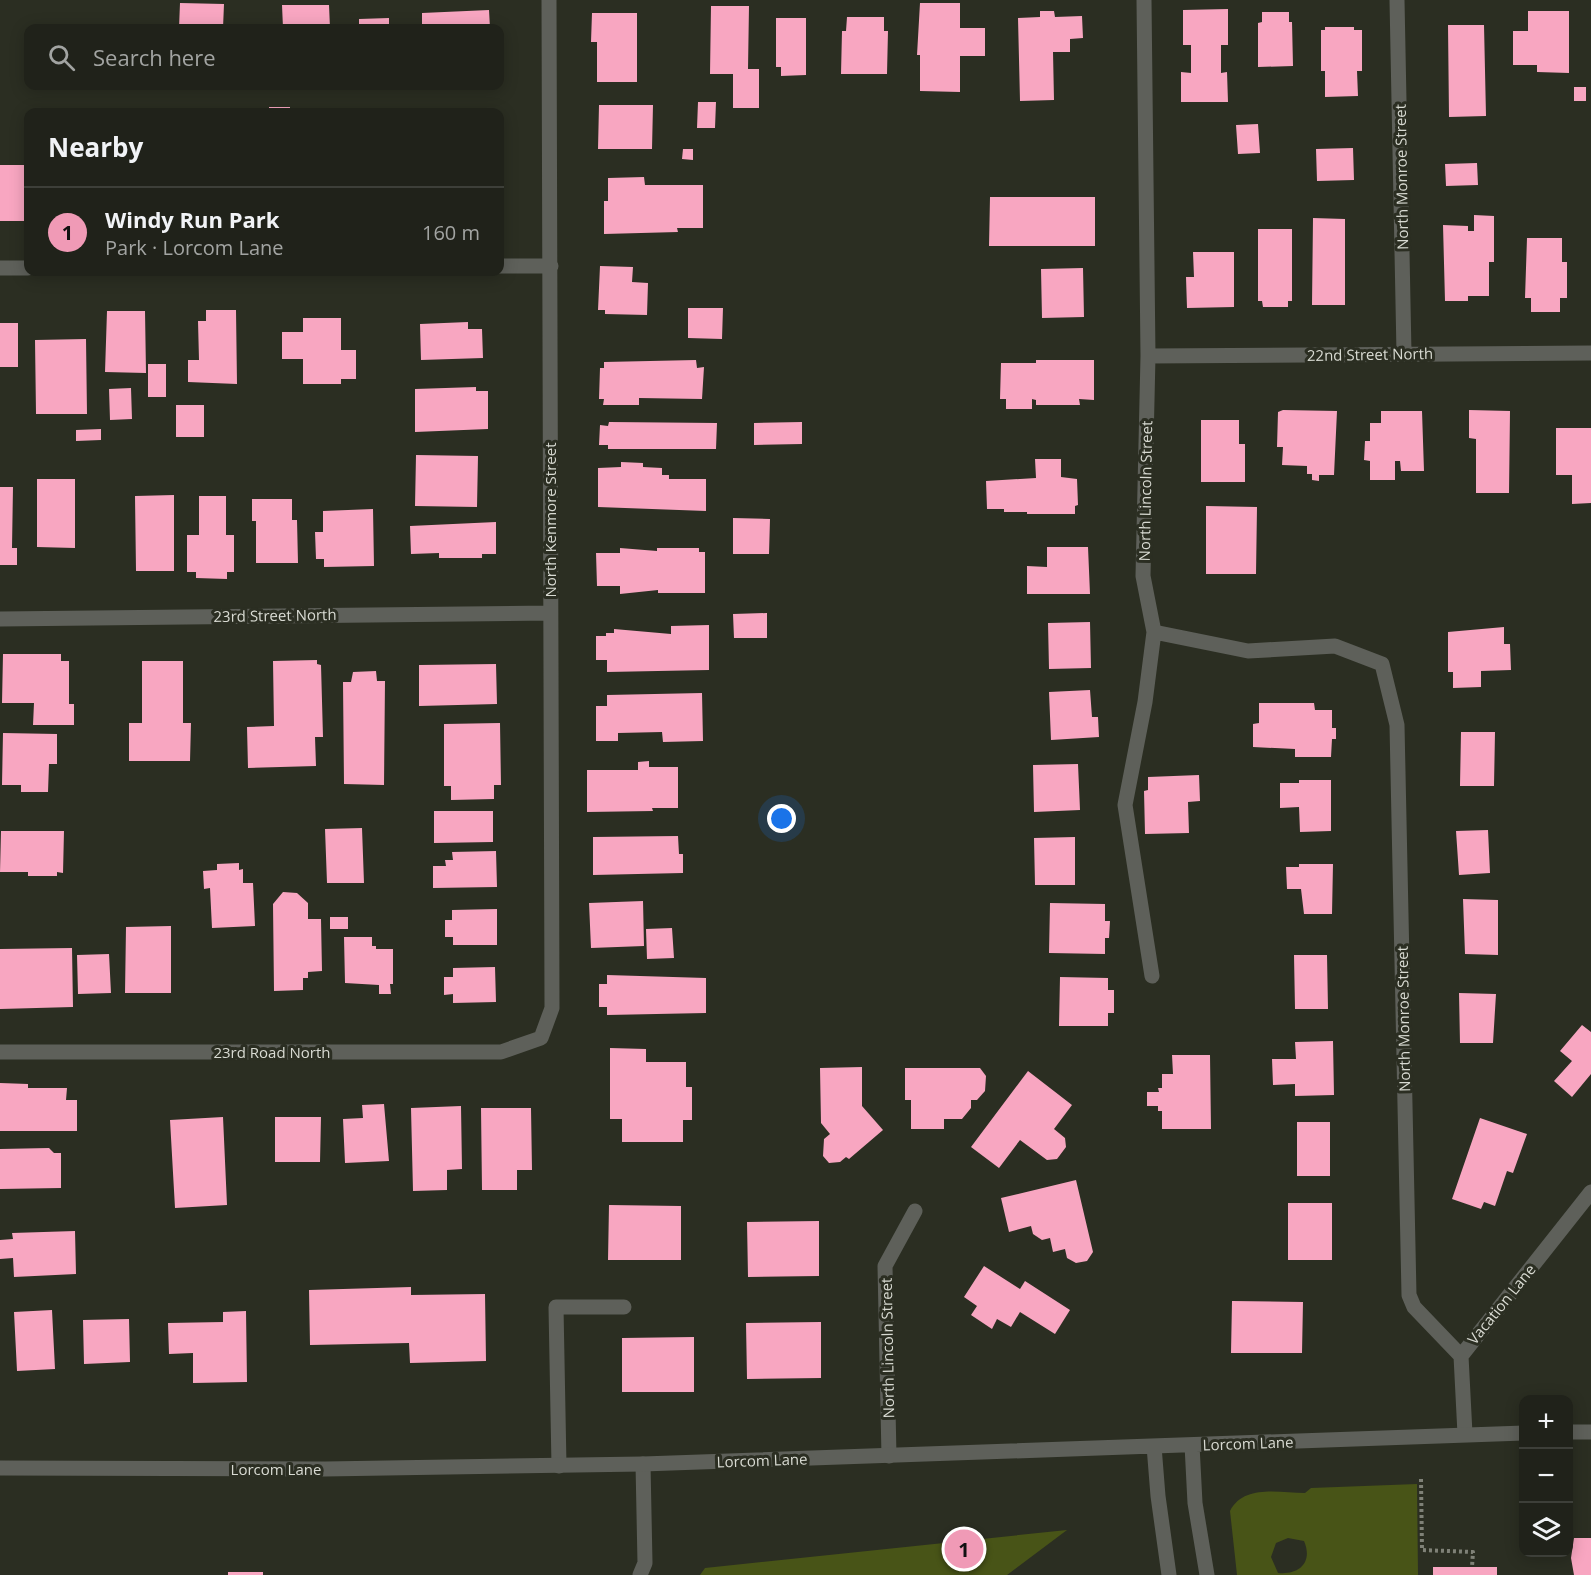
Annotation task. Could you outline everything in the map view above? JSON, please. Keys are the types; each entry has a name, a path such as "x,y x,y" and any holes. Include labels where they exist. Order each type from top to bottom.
{"street":[{"name":"North Kenmore Street","path":"541,1038 552,1008 549,0"},
{"name":"North Lincoln Street","path":"1144,0 1148,356 1143,576 1154,632 1145,702 1125,805 1152,976"},
{"name":"North Monroe Street","path":"1397,0 1404,353"},
{"path":"504,267 550,266"},
{"path":"0,268 24,268"},
{"name":"22nd Street North","path":"1148,356 1591,353"},
{"name":"23rd Street North","path":"0,619 550,613"},
{"name":"North Monroe Street","path":"1154,632 1248,651 1335,646 1382,664 1397,725 1409,1295 1419,1313 1442,1333 1461,1356"},
{"name":"23rd Road North","path":"0,1052 501,1052 541,1038"},
{"name":"Vacation Lane","path":"1465,1434 1461,1356 1591,1192"},
{"name":"North Lincoln Street","path":"890,1456 885,1266 915,1211"},
{"path":"559,1466 556,1307 624,1307"},
{"path":"1573,1432 1591,1432"},
{"name":"Lorcom Lane","path":"0,1468 325,1469 559,1466 1519,1433"},
{"path":"1192,1445 1195,1503 1207,1575"},
{"path":"1154,1446 1158,1496 1169,1575"},
{"path":"640,1575 645,1563 643,1464"}],"path":[{"path":"1421,1479 1422,1550 1473,1552 1472,1567"}],"green space":[{"path":"1417,1484 1418,1575 1237,1575 1230,1511 1236,1502 1253,1493 1305,1493 1311,1488","holes":["1288,1538 1304,1541 1307,1555 1303,1566 1293,1572 1278,1573 1271,1557 1276,1543"]},
{"path":"1067,1530 1007,1575 700,1575 705,1568"}],"building":[{"path":"180,3 224,4 223,24 179,24"},
{"path":"920,3 960,3 960,28 985,28 985,56 960,56 960,92 920,91 920,55 917,55"},
{"path":"282,5 329,5 330,24 283,24"},
{"path":"711,6 749,6 748,69 759,69 759,108 733,108 733,74 710,74"},
{"path":"1228,9 1228,45 1221,45 1221,73 1227,72 1228,102 1181,102 1181,72 1191,73 1191,45 1183,45 1183,10"},
{"path":"489,10 490,24 422,24 422,13"},
{"path":"1040,11 1054,11 1055,17 1082,16 1083,38 1070,39 1070,52 1053,52 1054,100 1020,101 1018,18 1040,17"},
{"path":"1528,11 1569,11 1569,73 1537,72 1537,65 1513,65 1513,31 1528,31"},
{"path":"1262,12 1289,12 1289,22 1292,22 1293,66 1258,67 1258,23 1262,22"},
{"path":"592,13 637,13 637,82 597,82 597,42 591,42"},
{"path":"847,17 884,17 884,31 888,31 887,74 841,74 842,31 846,31"},
{"path":"389,18 389,24 359,24 359,19"},
{"path":"776,18 806,18 806,75 781,76 781,67 776,67"},
{"path":"1448,25 1484,25 1486,116 1449,117"},
{"path":"1325,27 1354,27 1354,30 1362,30 1362,71 1357,71 1358,96 1325,97 1325,71 1321,71 1321,30 1325,30"},
{"path":"1574,87 1586,87 1586,101 1574,101"},
{"path":"698,102 716,102 715,128 697,128"},
{"path":"599,105 653,105 652,149 598,149"},
{"path":"1258,124 1260,153 1238,154 1236,125"},
{"path":"1353,148 1354,180 1317,181 1316,149"},
{"path":"683,149 693,149 693,160 682,159"},
{"path":"1477,163 1478,185 1446,186 1445,164"},
{"path":"0,165 24,165 24,221 0,221"},
{"path":"644,177 645,185 703,185 703,228 677,228 678,232 604,234 604,201 608,201 608,178"},
{"path":"990,197 1095,197 1095,246 989,246"},
{"path":"1474,215 1494,216 1494,262 1489,262 1489,296 1468,296 1468,301 1445,301 1443,225 1468,226 1468,231 1474,231"},
{"path":"1313,218 1345,219 1345,305 1312,305"},
{"path":"1258,229 1292,229 1292,301 1288,301 1288,307 1263,307 1262,301 1258,301"},
{"path":"1527,238 1562,238 1562,262 1567,262 1567,298 1560,298 1560,312 1531,312 1531,298 1525,298"},
{"path":"1193,252 1234,252 1234,307 1187,308 1186,277 1194,277"},
{"path":"600,266 633,267 632,282 648,283 647,315 605,314 605,310 598,310"},
{"path":"1083,268 1084,317 1042,318 1041,269"},
{"path":"688,308 723,308 722,339 688,338"},
{"path":"206,310 236,310 237,384 188,382 188,360 199,360 198,321 206,321"},
{"path":"107,311 145,311 146,373 105,372"},
{"path":"303,318 341,318 341,350 356,350 356,379 341,379 341,384 303,384 303,359 282,359 282,332 303,332"},
{"path":"468,322 468,329 482,329 483,358 421,360 420,324"},
{"path":"0,323 18,323 18,367 0,367"},
{"path":"86,339 87,414 36,414 35,340"},
{"path":"696,360 697,368 704,367 702,399 639,398 639,405 603,405 604,399 599,399 600,368 604,368 604,362"},
{"path":"1036,360 1094,360 1094,400 1079,399 1080,405 1036,405 1036,400 1032,399 1032,409 1006,409 1006,399 1000,399 1001,363 1036,363"},
{"path":"148,364 166,364 166,397 148,397"},
{"path":"476,387 476,391 488,391 488,429 415,432 415,389"},
{"path":"131,388 132,419 110,420 109,389"},
{"path":"176,405 204,405 204,437 176,437"},
{"path":"1283,410 1337,411 1334,475 1319,475 1319,481 1312,480 1312,474 1307,474 1307,466 1282,465 1283,447 1277,447 1278,412"},
{"path":"1469,410 1510,411 1509,493 1476,493 1476,439 1469,438"},
{"path":"1381,411 1422,411 1424,471 1401,471 1400,461 1395,461 1395,480 1370,480 1370,461 1364,460 1365,441 1370,441 1370,423 1381,423"},
{"path":"1201,420 1239,420 1239,444 1245,444 1245,482 1201,482"},
{"path":"609,422 717,423 716,449 608,449 608,445 599,445 600,425 608,426"},
{"path":"802,422 802,444 754,445 754,423"},
{"path":"1556,428 1591,428 1591,503 1572,504 1572,475 1556,475"},
{"path":"101,429 101,440 76,441 76,430"},
{"path":"416,455 478,456 477,507 415,506"},
{"path":"1035,459 1061,459 1061,477 1077,479 1078,505 1075,506 1075,514 1027,514 1027,512 1004,512 1004,509 987,509 986,481 1036,478"},
{"path":"621,462 643,463 643,467 662,468 662,475 669,475 669,479 706,479 706,511 598,507 598,468 621,467"},
{"path":"37,479 75,479 75,548 37,547"},
{"path":"0,487 13,487 12,548 17,548 17,565 0,565"},
{"path":"174,495 174,571 136,571 135,496"},
{"path":"199,496 226,496 226,535 234,535 234,572 227,572 227,579 196,578 196,572 187,572 187,535 199,535"},
{"path":"252,499 292,499 292,520 297,520 298,563 256,563 256,521 252,521"},
{"path":"1206,506 1257,507 1256,574 1206,574"},
{"path":"373,509 374,566 324,567 324,559 316,559 315,532 323,532 323,511"},
{"path":"733,518 770,519 769,554 733,554"},
{"path":"496,522 496,554 482,554 482,558 439,558 439,553 411,554 410,526"},
{"path":"1047,547 1088,547 1090,594 1027,594 1027,566 1047,567"},
{"path":"620,548 657,551 657,548 699,548 699,552 705,552 705,593 658,593 658,590 620,594 620,586 597,586 596,553 620,553"},
{"path":"767,613 767,638 734,638 733,614"},
{"path":"1090,622 1091,668 1049,669 1048,623"},
{"path":"709,625 709,670 607,672 607,660 596,660 596,636 614,633 614,629 671,634 671,626"},
{"path":"1504,627 1504,644 1510,644 1511,670 1481,671 1481,687 1453,688 1453,672 1448,672 1448,632"},
{"path":"3,654 61,654 61,661 69,661 69,704 74,704 74,725 33,725 34,703 2,703"},
{"path":"317,660 317,664 321,665 323,737 315,737 316,766 248,768 247,727 274,726 273,661"},
{"path":"142,661 183,661 183,723 191,723 190,761 129,761 129,723 142,723"},
{"path":"496,664 497,704 419,706 419,665"},
{"path":"376,671 377,681 385,681 384,785 344,784 343,682 351,682 353,672"},
{"path":"1090,690 1092,717 1098,717 1099,737 1051,740 1049,692"},
{"path":"702,693 703,741 663,742 662,732 618,733 618,741 596,741 596,706 607,706 607,695"},
{"path":"1259,703 1314,703 1315,710 1332,710 1332,728 1336,728 1336,739 1332,739 1331,757 1295,757 1295,749 1253,747 1253,724 1259,723"},
{"path":"500,723 501,785 494,785 494,799 451,800 451,786 444,786 444,724"},
{"path":"1461,732 1495,732 1494,786 1460,786"},
{"path":"3,733 57,734 57,764 49,764 48,792 21,792 21,785 2,785"},
{"path":"649,761 649,767 678,767 678,808 652,808 653,811 587,812 587,770 638,770 638,762"},
{"path":"1078,764 1080,810 1034,812 1033,765"},
{"path":"1199,775 1200,801 1188,802 1189,833 1145,834 1144,791 1148,790 1148,777"},
{"path":"1299,780 1331,780 1331,831 1300,832 1299,807 1280,808 1280,783 1299,783"},
{"path":"434,811 493,811 493,842 434,843"},
{"path":"362,828 364,883 327,883 325,829"},
{"path":"1488,830 1490,873 1459,875 1456,831"},
{"path":"1,831 64,831 63,873 57,872 57,876 28,876 28,872 0,872"},
{"path":"678,836 679,854 683,854 683,873 593,875 593,837"},
{"path":"1075,837 1075,885 1035,885 1034,838"},
{"path":"496,851 497,887 433,888 433,866 446,866 445,860 453,860 452,852"},
{"path":"239,863 239,870 243,869 243,883 253,883 255,926 212,928 210,888 204,889 203,871 217,870 217,864"},
{"path":"1299,864 1333,864 1332,914 1304,914 1301,889 1287,889 1286,867 1299,867"},
{"path":"283,892 297,893 308,903 308,919 321,919 322,971 308,972 308,978 303,978 303,990 274,991 273,904"},
{"path":"1463,899 1498,900 1498,955 1465,954"},
{"path":"643,901 644,946 591,948 589,903"},
{"path":"1050,903 1105,904 1105,921 1110,921 1109,938 1105,938 1105,954 1049,953"},
{"path":"497,909 497,945 453,945 453,937 445,937 445,920 452,920 452,910"},
{"path":"330,917 348,917 348,929 330,929"},
{"path":"171,926 171,993 125,993 126,927"},
{"path":"672,928 674,958 647,959 646,929"},
{"path":"344,937 372,937 372,946 376,946 376,949 393,949 391,994 379,994 379,985 345,983"},
{"path":"72,948 73,1007 0,1009 0,949"},
{"path":"109,954 111,993 78,994 77,955"},
{"path":"1294,955 1327,955 1328,1009 1295,1009"},
{"path":"495,967 496,1002 453,1003 453,994 444,995 444,977 453,977 453,968"},
{"path":"607,975 706,978 706,1013 607,1015 607,1007 599,1007 599,984 607,984"},
{"path":"1060,977 1108,978 1108,990 1114,990 1114,1013 1108,1013 1108,1026 1059,1026"},
{"path":"1459,993 1496,994 1493,1043 1460,1043"},
{"path":"1582,1025 1591,1032 1591,1074 1572,1097 1554,1081 1572,1061 1560,1051"},
{"path":"1333,1041 1334,1095 1295,1096 1295,1084 1273,1085 1272,1059 1296,1059 1295,1042"},
{"path":"610,1048 646,1049 646,1062 686,1062 686,1087 692,1087 692,1120 683,1120 683,1142 622,1142 622,1119 610,1119"},
{"path":"1172,1055 1210,1055 1211,1129 1162,1129 1162,1111 1158,1111 1158,1106 1147,1106 1147,1092 1159,1092 1158,1088 1162,1088 1162,1074 1173,1074"},
{"path":"862,1067 862,1106 883,1130 849,1159 846,1157 840,1162 829,1163 823,1156 824,1139 830,1134 821,1123 820,1068"},
{"path":"905,1068 980,1068 986,1076 985,1091 977,1100 971,1100 971,1108 962,1119 944,1119 944,1129 911,1129 911,1100 905,1100"},
{"path":"1028,1071 1072,1105 1054,1129 1065,1138 1066,1147 1057,1159 1047,1160 1020,1140 999,1168 971,1147"},
{"path":"0,1083 28,1084 28,1088 67,1088 66,1100 77,1100 77,1131 0,1131"},
{"path":"384,1104 389,1161 345,1163 343,1119 363,1118 362,1105"},
{"path":"461,1106 462,1169 447,1170 447,1190 413,1191 411,1108"},
{"path":"481,1108 531,1108 532,1170 517,1170 517,1190 482,1190"},
{"path":"223,1117 227,1205 175,1208 170,1120"},
{"path":"275,1117 321,1117 320,1162 275,1162"},
{"path":"1480,1118 1527,1134 1513,1173 1507,1171 1495,1206 1484,1202 1481,1209 1452,1199"},
{"path":"1297,1122 1330,1122 1330,1176 1297,1176"},
{"path":"49,1148 54,1153 61,1153 61,1188 0,1189 0,1149"},
{"path":"1076,1180 1093,1252 1087,1261 1076,1263 1067,1258 1065,1249 1053,1252 1050,1238 1042,1240 1033,1234 1031,1226 1009,1232 1001,1198"},
{"path":"1288,1203 1332,1203 1332,1260 1288,1260"},
{"path":"609,1205 681,1206 681,1260 608,1260"},
{"path":"819,1221 819,1276 748,1277 747,1222"},
{"path":"75,1231 76,1274 14,1277 13,1258 0,1259 0,1240 13,1239 12,1233"},
{"path":"984,1266 1020,1289 1025,1281 1070,1310 1055,1334 1020,1312 1011,1327 997,1319 992,1329 971,1315 977,1306 964,1297"},
{"path":"411,1287 411,1295 485,1294 486,1361 410,1363 409,1343 310,1345 309,1290"},
{"path":"1232,1301 1303,1302 1302,1353 1231,1353"},
{"path":"52,1310 55,1369 17,1371 14,1312"},
{"path":"246,1311 247,1382 193,1383 193,1353 169,1354 168,1323 223,1322 223,1312"},
{"path":"129,1319 130,1362 84,1364 83,1320"},
{"path":"821,1322 821,1378 747,1379 746,1323"},
{"path":"694,1337 694,1392 622,1392 622,1338"},
{"path":"1574,1538 1591,1538 1591,1575 1574,1575 1571,1558 1573,1557"},
{"path":"1433,1567 1497,1567 1497,1575 1433,1575"},
{"path":"228,1572 263,1572 263,1575 228,1575"}],"place":[{"name":"Windy Run Park","path":"964,1549"}]}
